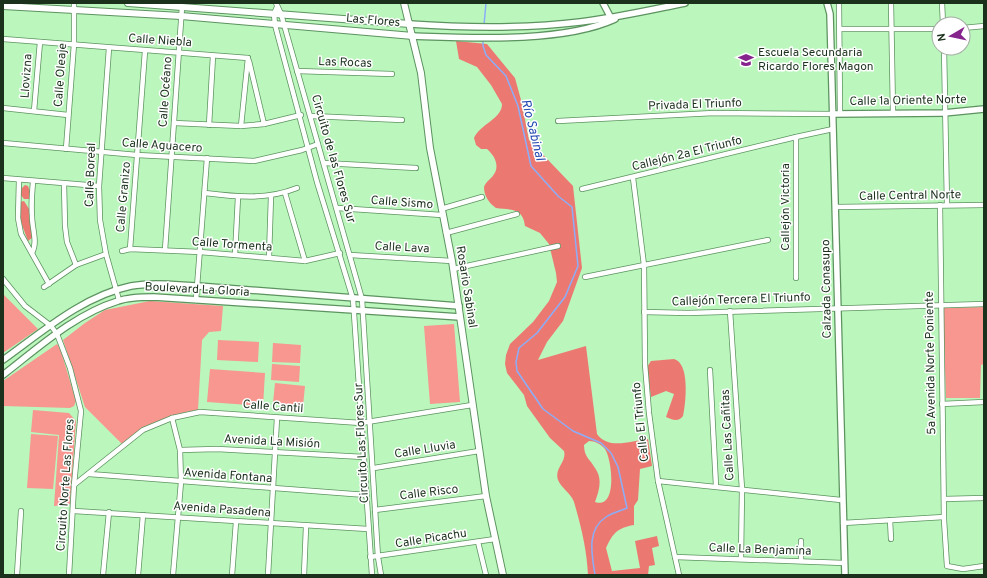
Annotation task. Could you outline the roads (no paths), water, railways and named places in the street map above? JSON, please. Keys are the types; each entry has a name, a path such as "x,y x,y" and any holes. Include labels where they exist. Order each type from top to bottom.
{"main road":[{"path":"128,3 410,24"},
{"name":"Rosario Sabinal","path":"404,3 414,36 421,73 430,148 452,261 486,496 503,575"},
{"name":"Las Flores","path":"3,6 181,16 414,36"}],"street":[{"name":"Calle Oleaje","path":"66,149 74,44 74,3"},
{"path":"603,3 611,18"},
{"path":"410,24 497,28 556,24 611,18 685,3"},
{"name":"Calzada Conasupo","path":"827,3 830,14 836,207 842,523 845,575"},
{"path":"839,3 840,113"},
{"path":"891,3 893,113"},
{"path":"942,3 943,16"},
{"path":"276,5 274,14 275,25 301,115 308,148 353,299 372,575"},
{"name":"Circuito de las Flores Sur","path":"276,5 281,14 311,116 364,310"},
{"name":"Calle Océano","path":"165,250 182,7"},
{"name":"Las Flores","path":"414,36 498,38 557,33 592,27 611,18"},
{"path":"556,24 557,33"},
{"path":"971,27 984,26"},
{"path":"840,29 931,29"},
{"name":"Calle Niebla","path":"3,39 248,58"},
{"name":"Llovizna","path":"34,111 40,42"},
{"name":"Calle Boreal","path":"109,48 99,186 100,220 106,254 119,300"},
{"name":"Calle Granizo","path":"130,249 145,51"},
{"path":"209,125 213,56"},
{"path":"944,56 947,205"},
{"path":"248,58 264,124"},
{"path":"241,126 248,58"},
{"name":"Las Rocas","path":"297,71 392,74"},
{"path":"3,108 68,115"},
{"name":"Calle 1a Oriente Norte","path":"833,114 944,113 984,109"},
{"name":"Privada El Triunfo","path":"558,121 714,113 833,114"},
{"path":"174,123 241,126 264,124 301,115"},
{"path":"311,116 402,120"},
{"name":"Callejón 2a El Triunfo","path":"582,189 633,178 796,137 833,130"},
{"name":"Callejón Victoria","path":"796,137 796,278"},
{"name":"Calle Aguacero","path":"3,143 138,155 254,161 302,150 318,144"},
{"path":"196,300 207,158"},
{"path":"324,163 416,168"},
{"path":"3,178 33,182 99,186"},
{"name":"Calle El Triunfo","path":"633,178 644,265 645,364 649,413 658,481 678,575"},
{"path":"19,180 18,218 21,234 49,284"},
{"path":"32,253 35,247 32,216 33,182"},
{"path":"64,184 64,226 67,242 76,265"},
{"path":"205,193 238,197 271,196 285,193 297,188"},
{"path":"285,193 305,261"},
{"path":"269,258 271,196"},
{"path":"235,255 238,197"},
{"path":"442,212 482,197"},
{"name":"5a Avenida Norte Poniente","path":"940,205 940,305 944,518 947,566 962,569 984,566"},
{"name":"Calle Central Norte","path":"836,207 984,205"},
{"name":"Calle Sismo","path":"337,208 442,212"},
{"path":"446,233 517,214"},
{"path":"585,277 768,240"},
{"path":"453,269 558,246"},
{"name":"Calle Tormenta","path":"122,251 130,249 165,250 305,261 340,253"},
{"path":"44,287 76,265 106,254"},
{"name":"Calle Lava","path":"350,255 452,261"},
{"name":"Circuito Norte Las Flores","path":"3,280 25,306 51,326 57,334 70,368 81,411 74,485 74,511 69,575"},
{"name":"Boulevard La Gloria","path":"3,360 51,326 98,296 116,290 155,284 458,306"},
{"name":"Boulevard La Gloria","path":"3,375 57,334 98,308 119,300 154,297 460,317"},
{"name":"Callejón Tercera El Triunfo","path":"644,312 688,313 838,307 984,304"},
{"name":"Circuito Las Flores Sur","path":"364,310 378,557 381,575"},
{"name":"Calle Las Cañitas","path":"730,311 742,489 741,558"},
{"path":"710,370 716,486"},
{"path":"942,404 984,402"},
{"name":"Calle Cantil","path":"74,485 143,430 172,418 200,412 361,423 472,405"},
{"path":"172,418 180,450 181,482 173,575"},
{"path":"268,575 277,418"},
{"name":"Avenida La Misión","path":"180,450 217,449 364,457"},
{"name":"Calle Lluvia","path":"374,468 479,451"},
{"name":"Avenida Fontana","path":"89,474 274,490 366,495"},
{"path":"658,481 842,500"},
{"name":"Calle Risco","path":"376,510 486,496"},
{"path":"944,499 984,498"},
{"path":"17,575 22,511"},
{"name":"Avenida Pasadena","path":"74,511 109,512 236,522 272,523 306,527 368,530"},
{"path":"104,575 109,512"},
{"path":"138,575 143,515"},
{"path":"842,523 944,518"},
{"path":"890,520 891,539"},
{"path":"232,575 236,522"},
{"path":"304,575 306,527"},
{"name":"Calle Picachu","path":"370,557 495,539"},
{"path":"801,541 801,561"},
{"path":"478,542 486,575"},
{"name":"Calle La Benjamina","path":"675,557 741,558 844,563"}],"waterway":[{"name":"Río Sabinal","path":"484,25 486,3"},
{"name":"Río Sabinal","path":"483,39 483,46 486,55 506,76 518,106 531,166 558,196 572,207 578,266 565,297 537,333 519,348 516,362 517,371 543,409 573,431 601,443 611,453 618,467 627,508 606,517 595,529 592,543 595,575"}],"place":[{"name":"Escuela Secundaria Ricardo Flores Magon","path":"746,60"}]}
